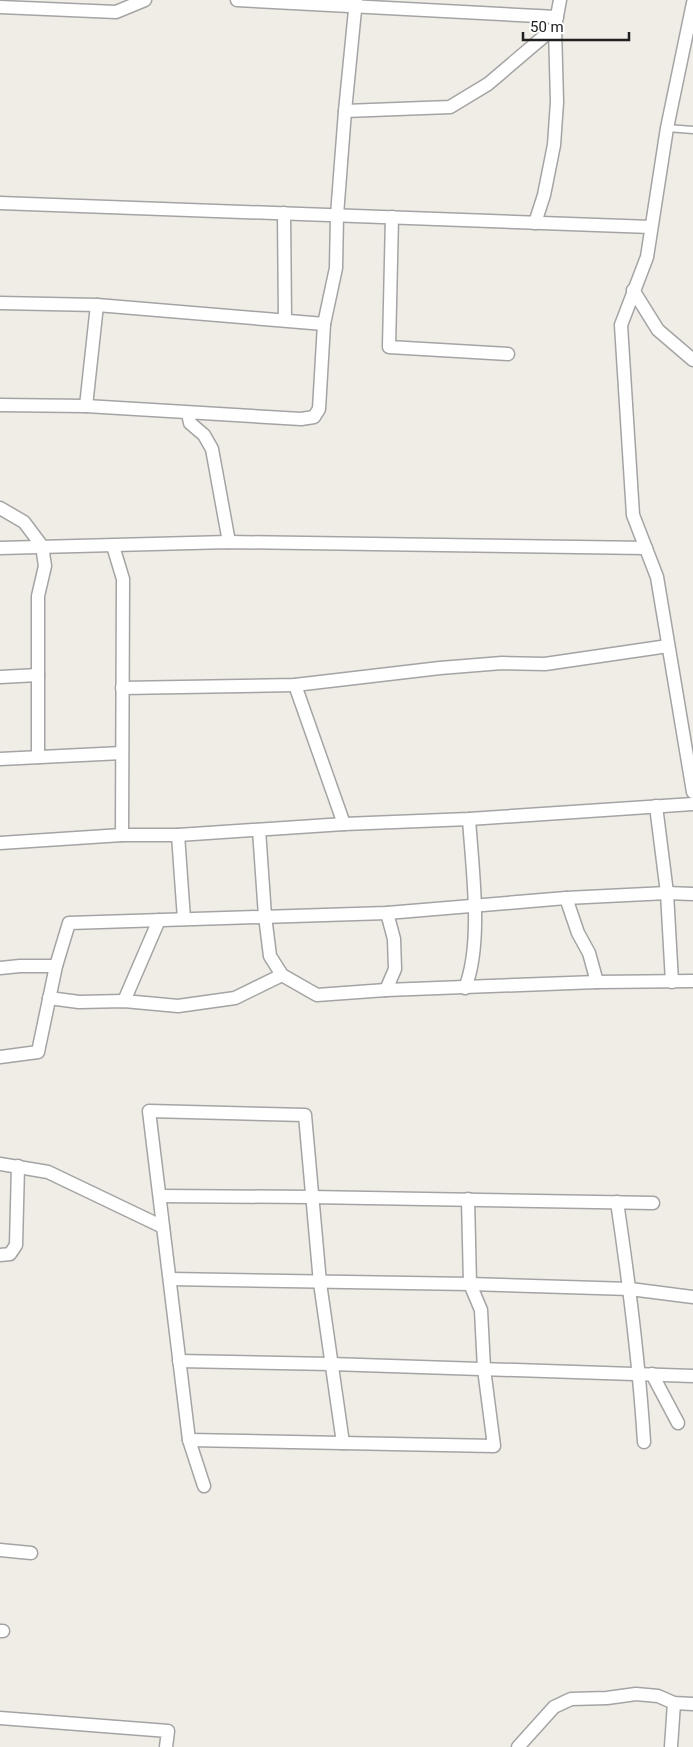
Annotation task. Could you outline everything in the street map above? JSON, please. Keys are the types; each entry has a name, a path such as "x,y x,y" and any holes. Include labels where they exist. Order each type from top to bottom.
{"street":[{"path":"0,7 116,12 144,0"},
{"path":"237,0 356,3 556,22"},
{"path":"535,222 544,196 554,145 557,102 556,22 560,0"},
{"path":"0,405 86,406 301,420 314,417 320,409 324,324 336,268 337,215 344,111 356,3"},
{"path":"693,3 667,128 647,257 621,324 633,515 657,577 693,792"},
{"path":"344,111 450,107 488,84 556,22"},
{"path":"0,203 651,227"},
{"path":"284,213 285,320"},
{"path":"392,217 389,347 508,354"},
{"path":"633,290 658,330 693,360"},
{"path":"0,303 97,305 324,324"},
{"path":"86,406 97,305"},
{"path":"188,412 190,423 204,435 212,449 229,542"},
{"path":"0,508 24,522 42,546 45,566 38,596 38,757"},
{"path":"0,548 229,542 646,548"},
{"path":"113,546 123,580 122,835"},
{"path":"122,688 295,685 440,668 502,663 545,664 668,646"},
{"path":"0,677 38,675"},
{"path":"295,685 344,824"},
{"path":"0,759 122,753"},
{"path":"0,843 122,835 178,835 344,824 469,819 693,804"},
{"path":"656,806 668,893 672,982"},
{"path":"465,988 471,974 475,906 469,819"},
{"path":"259,830 265,916 270,956 282,975 317,995 386,990 597,982 693,982"},
{"path":"178,835 184,919"},
{"path":"0,1057 38,1052 56,966 69,923 387,913 566,898 668,893 693,894"},
{"path":"566,898 578,933 589,953 597,982"},
{"path":"386,990 395,969 394,938 387,913"},
{"path":"124,1001 159,920"},
{"path":"0,968 56,966"},
{"path":"49,998 79,1002 124,1001 178,1006 235,998 282,975"},
{"path":"204,1486 189,1440 149,1111 305,1115 320,1282 343,1443"},
{"path":"0,1164 48,1172 163,1227"},
{"path":"0,1256 10,1254 16,1245 18,1166"},
{"path":"160,1196 653,1203"},
{"path":"189,1440 494,1446 484,1368 481,1310 470,1284 468,1199"},
{"path":"617,1202 630,1289 646,1373 644,1442"},
{"path":"170,1279 470,1284 630,1289 693,1296"},
{"path":"179,1361 484,1368 693,1376"},
{"path":"646,1373 678,1422"},
{"path":"0,1550 31,1553"},
{"path":"518,1747 554,1707 570,1699 607,1698 636,1694 658,1696 674,1703 693,1704"},
{"path":"671,1747 674,1703"},
{"path":"0,1718 168,1731 166,1747"}],"lane":[{"path":"667,128 693,130"}]}
